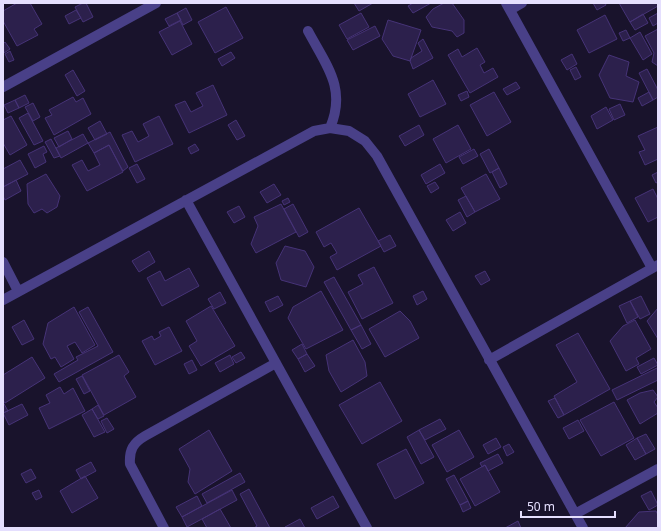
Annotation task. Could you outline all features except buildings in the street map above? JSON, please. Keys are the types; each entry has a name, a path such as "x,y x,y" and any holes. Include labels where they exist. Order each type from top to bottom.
{"street":[{"path":"3,88 156,3"},
{"path":"489,360 655,266 508,6 522,3"},
{"path":"308,31 335,83 337,106 330,128"},
{"path":"3,300 299,138 314,131 330,128 349,132 365,141 377,156 583,528"},
{"path":"186,200 367,528"},
{"path":"3,262 18,292"},
{"path":"164,528 130,464 129,455 132,447 138,440 276,363"},
{"path":"576,514 658,469"}]}
